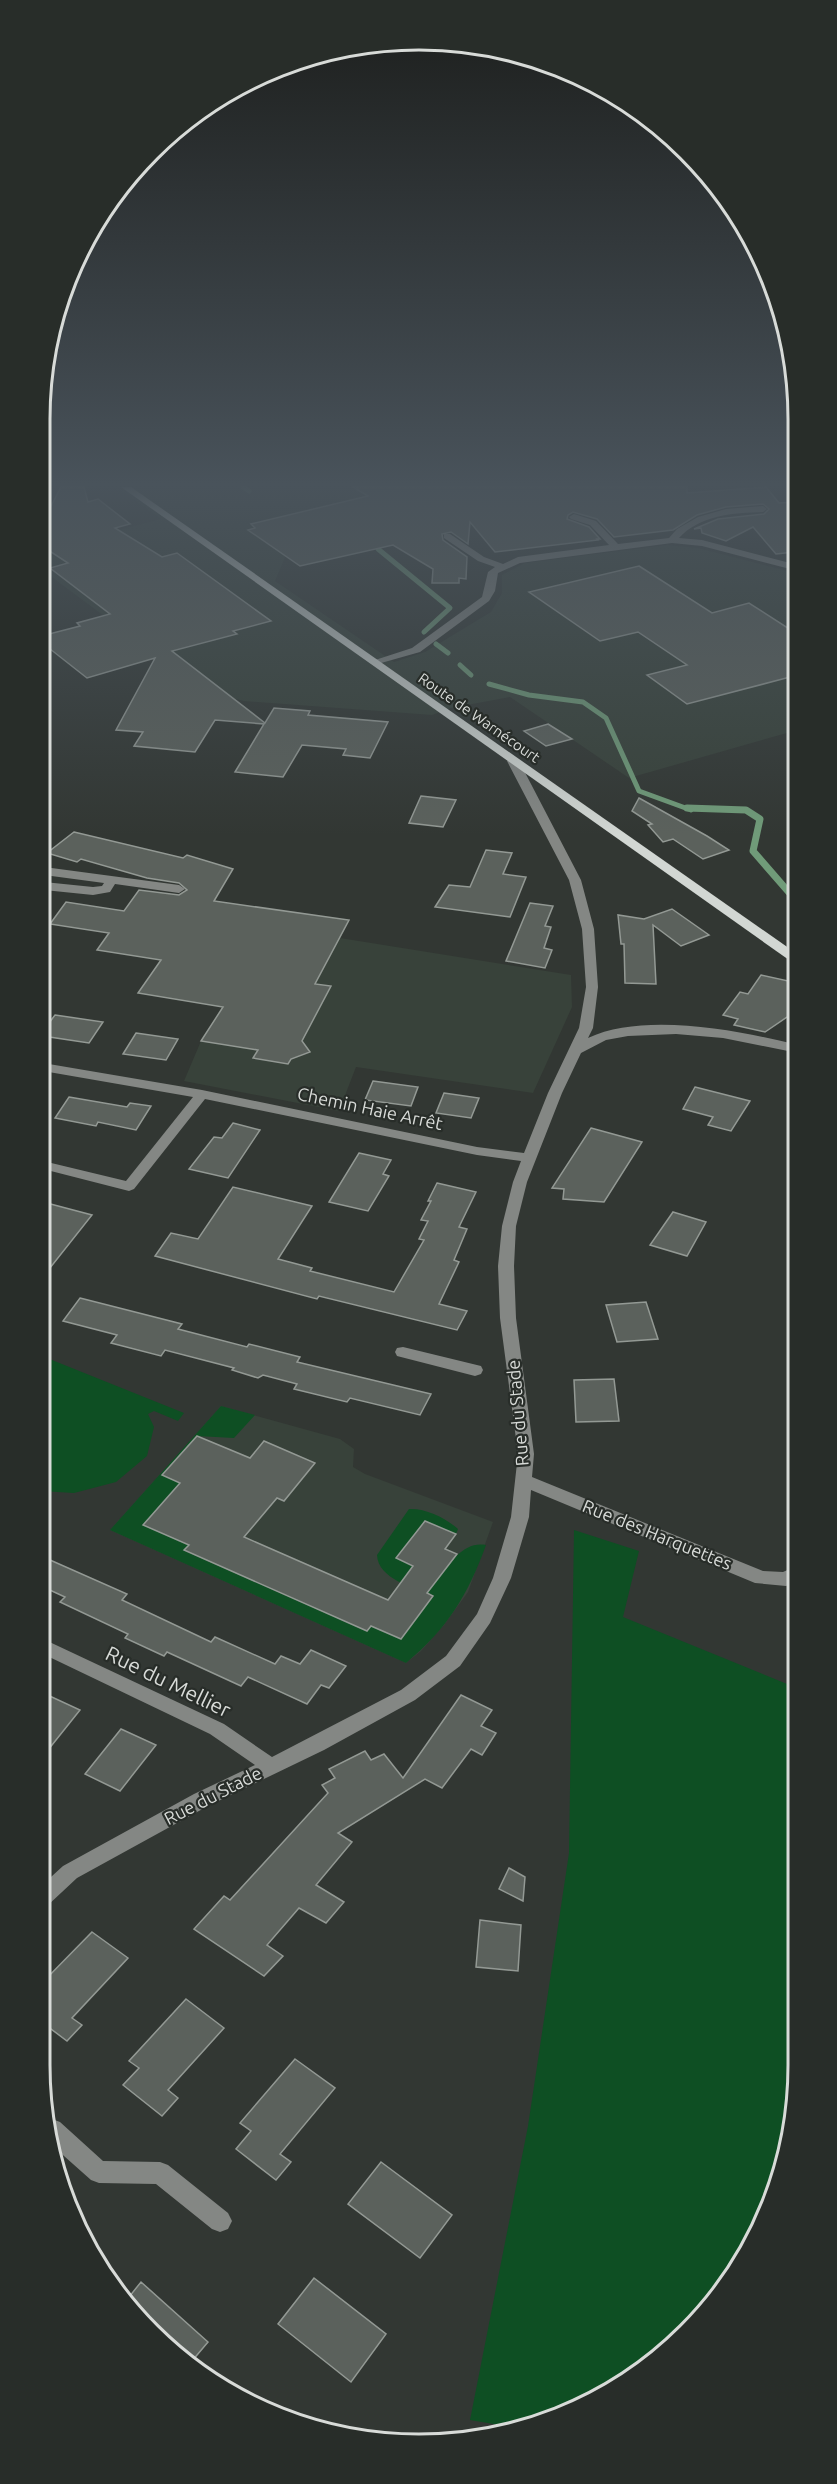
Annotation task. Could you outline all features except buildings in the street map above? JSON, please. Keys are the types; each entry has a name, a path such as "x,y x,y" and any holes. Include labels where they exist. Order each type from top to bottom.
{"main road":[{"name":"Route de Warnécourt","path":"291,603 788,954"}],"street":[{"path":"374,662 416,650 481,603"},
{"name":"Rue du Stade","path":"50,1891 70,1872 201,1800 408,1695 453,1661 484,1618 502,1578 520,1517 526,1454 508,1318 506,1266 509,1226 520,1182 555,1093 586,1028 592,987 588,929 575,880 513,761"},
{"path":"50,872 179,889"},
{"path":"50,887 93,891 106,889 111,881"},
{"path":"576,1050 603,1036 668,1030 701,1030 762,1039 788,1047"},
{"name":"Chemin Haie Arrêt","path":"50,1068 202,1094 477,1151 530,1158"},
{"path":"50,1167 129,1186 202,1094"},
{"path":"403,1352 475,1370"},
{"name":"Rue des Harquettes","path":"523,1480 761,1578 788,1578"},
{"name":"Rue du Mellier","path":"50,1649 217,1729 254,1753 270,1767"},
{"path":"56,2134 99,2172 160,2173 220,2221"}],"shaded area":[{"path":"86,603 307,603 394,662 425,652 491,612 496,603 788,603 788,733 629,778 510,697 451,708 432,715 244,701 206,692"},
{"path":"139,890 349,920 340,938 571,975 572,1007 533,1093 356,1067 339,1111 184,1081 201,1041 222,1007 138,993 161,960 97,950"},
{"path":"221,1406 340,1439 354,1449 353,1467 365,1474 493,1522 468,1592 444,1625 421,1651 406,1663 110,1530"}],"green space":[{"path":"50,1359 184,1413 178,1421 154,1411 148,1414 154,1427 147,1456 116,1482 74,1493 50,1492"},
{"path":"221,1406 255,1415 234,1438 197,1436 162,1475 188,1486 143,1525 189,1545 185,1551 366,1631 371,1626 401,1639 433,1596 398,1581 383,1570 379,1563 377,1555 409,1509 435,1514 458,1529 456,1534 425,1521 397,1558 439,1577 453,1559 465,1549 471,1546 486,1545 472,1580 455,1610 433,1637 406,1663 110,1530"},
{"path":"574,1530 639,1551 623,1617 788,1684 787,2090 775,2161 759,2207 738,2250 696,2309 662,2343 603,2385 537,2415 500,2425 470,2420 528,2126 569,1853"}],"waterway":[{"path":"424,632 450,608 444,603"},
{"path":"436,644 448,653"},
{"path":"460,665 471,675"},
{"path":"489,684 529,695 583,702 606,718 639,791 691,810"},
{"path":"687,808 746,810 760,819 753,851 788,891"}]}
